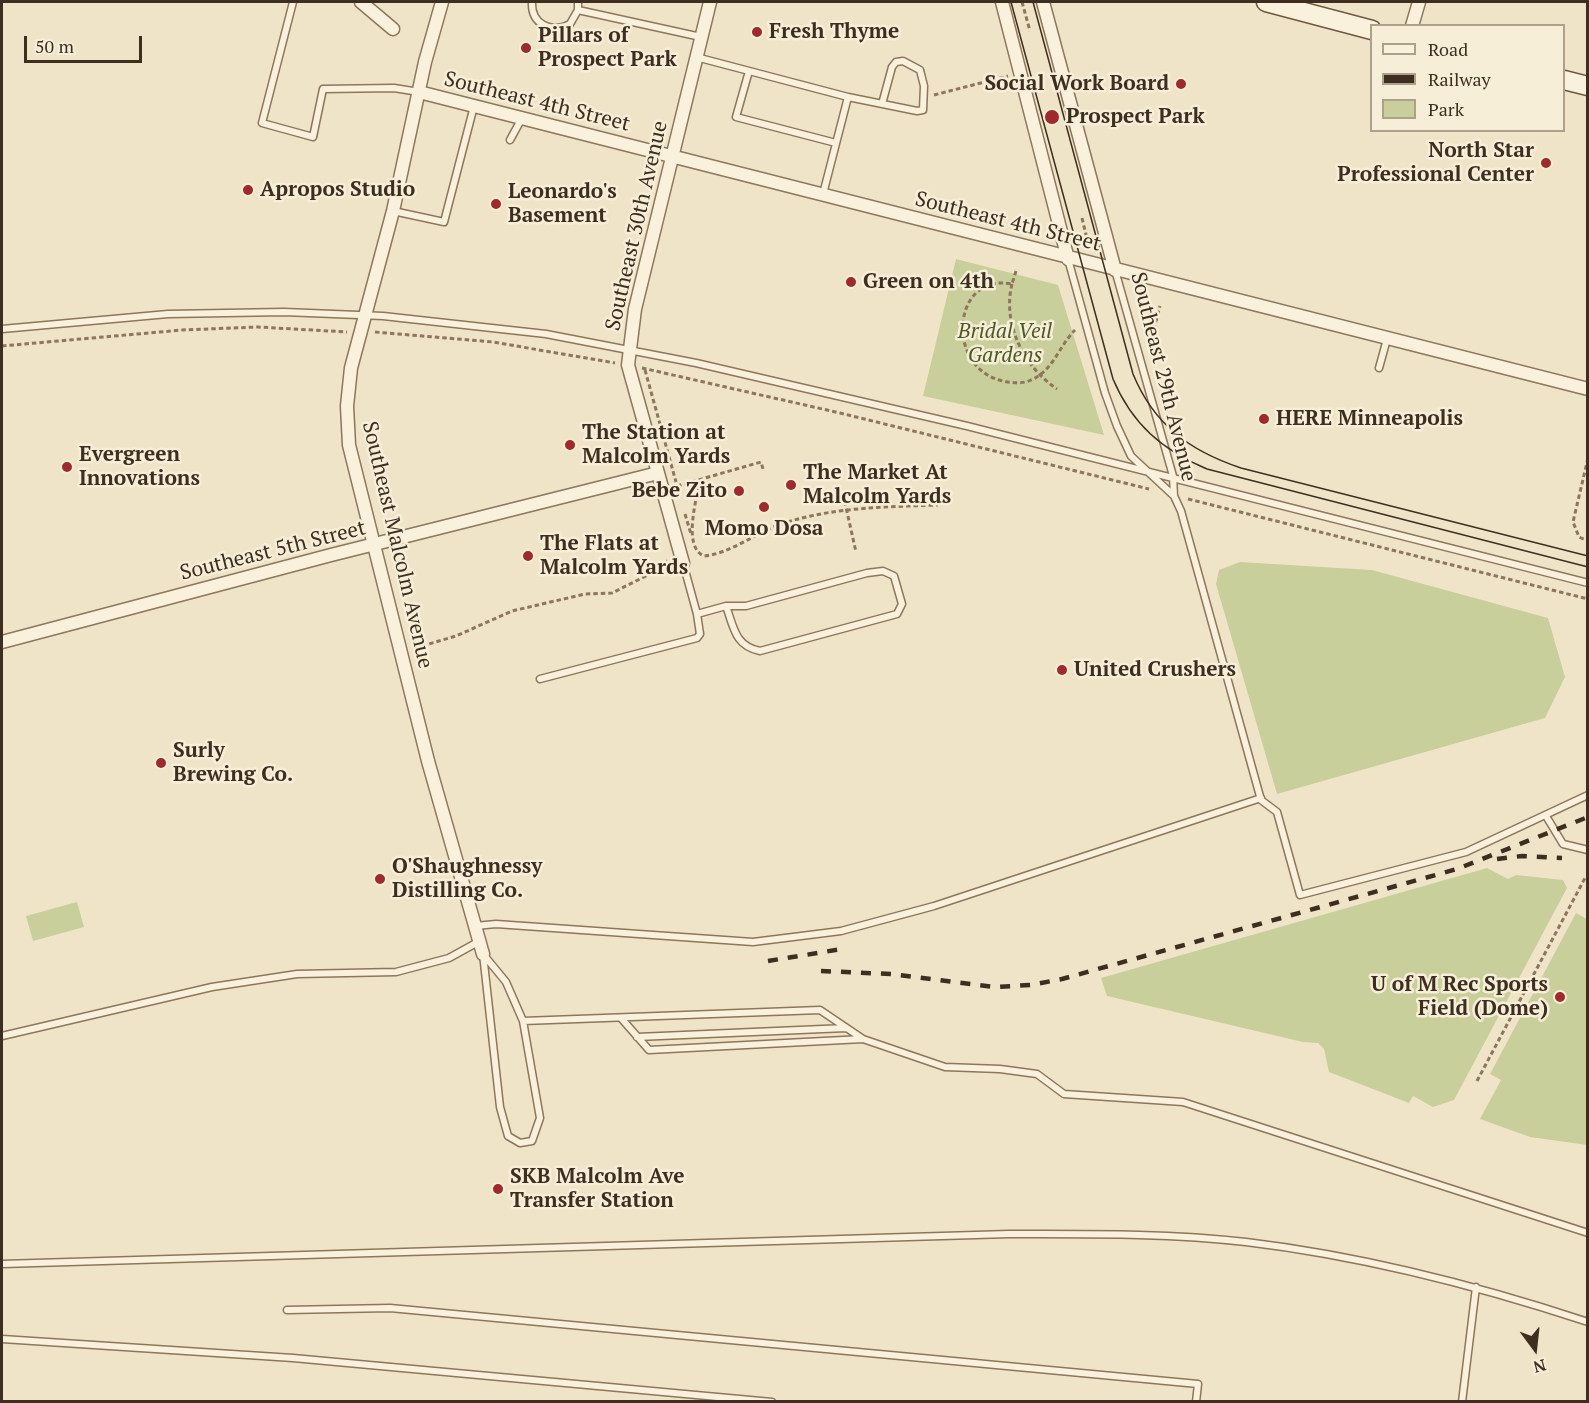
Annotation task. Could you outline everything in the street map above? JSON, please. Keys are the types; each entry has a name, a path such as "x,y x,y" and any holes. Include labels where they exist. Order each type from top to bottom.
{"main road":[{"path":"1266,2 1370,30"},
{"path":"1565,80 1587,86"}],"street":[{"path":"361,2 393,29"},
{"name":"Southeast Malcolm Avenue","path":"442,2 425,62 393,211 351,368 347,406 349,445 428,761 483,954"},
{"name":"Southeast 30th Avenue","path":"683,563 628,365 635,309 710,2"},
{"name":"Southeast 29th Avenue","path":"1002,2 1068,259"},
{"name":"Southeast 29th Avenue","path":"1043,2 1115,270"},
{"path":"1413,24 1419,2"},
{"name":"Southeast 4th Street","path":"420,92 1068,259 1587,389"},
{"name":"Southeast 5th Street","path":"2,642 658,473"}],"lane":[{"path":"293,2 262,123 314,137 323,89 394,88 420,92"},
{"path":"532,2 534,16 546,27 554,28 570,24 578,10 578,2"},
{"path":"578,10 701,38"},
{"path":"696,57 848,97 882,104 917,111 923,110 920,70 903,61 896,62 892,67 882,104"},
{"path":"749,71 736,117 836,143"},
{"path":"823,195 848,97"},
{"path":"393,211 444,222 474,106"},
{"path":"510,140 523,117"},
{"name":"Southeast 29th Avenue","path":"1068,259 1105,393 1131,456 1174,496"},
{"name":"Southeast 29th Avenue","path":"1115,270 1173,477 1174,496"},
{"path":"2,329 168,314 366,315 500,327 630,348 967,426 1587,583"},
{"path":"1379,368 1387,339"},
{"path":"1174,496 1181,511 1261,798 1277,812 1300,895 1466,852 1587,795"},
{"path":"540,679 697,638 700,633 697,614 683,563"},
{"path":"697,614 726,606 746,606 867,573 883,571 894,576 902,604 897,614 760,651 746,648 726,606"},
{"path":"474,926 496,924 753,942 841,931 934,906 1261,798"},
{"path":"1546,816 1563,844 1587,850"},
{"path":"2,1036 212,987 297,974 396,972 449,958 478,942"},
{"path":"483,954 506,982 523,1020 540,1118 532,1141 520,1143 508,1136 500,1107 483,954"},
{"path":"523,1020 820,1010 863,1039 945,1067 1000,1069 1037,1074 1064,1094 1183,1101 1587,1233"},
{"path":"621,1018 649,1050 863,1039"},
{"path":"637,1037 847,1028"},
{"path":"2,1264 1009,1234 1110,1234 1246,1242 1396,1268 1476,1287 1587,1322"},
{"path":"1462,1401 1476,1287"},
{"path":"287,1310 390,1308 1198,1384 1196,1401"},
{"path":"2,1339 292,1358 772,1401"}],"path":[{"path":"1022,2 1030,31"},
{"path":"923,97 1008,76"},
{"path":"1082,218 1089,247"},
{"path":"1016,271 1009,306 1013,328 1026,358 1040,375 1057,389"},
{"path":"1012,284 994,282 976,292 962,327 966,351 979,369 996,379 1017,383 1029,381 1040,375 1053,362 1063,343 1075,330"},
{"path":"1150,344 1160,306"},
{"path":"2,346 182,330 258,327 341,332"},
{"path":"379,332 493,342 612,362"},
{"path":"680,496 644,367 851,415 1587,599"},
{"path":"1587,458 1573,522 1580,537 1587,541"},
{"path":"677,486 760,462 763,469"},
{"path":"692,536 700,479"},
{"path":"843,494 856,552"},
{"path":"683,506 699,554 713,555 781,525 847,508 938,505"},
{"path":"422,646 456,636 512,611 585,594 612,593 646,576 658,564 667,561"},
{"path":"1477,1081 1585,878"}],"green space":[{"name":"Bridal Veil Gardens","path":"956,259 1058,285 1104,435 923,396"},
{"path":"1240,562 1372,570 1548,618 1565,677 1545,718 1277,794 1216,584 1219,570"},
{"path":"1487,868 1508,879 1516,875 1563,880 1567,888 1454,1100 1433,1107 1413,1096 1409,1103 1329,1072 1324,1049 1318,1043 1303,1042 1107,996 1101,978"},
{"path":"77,902 84,927 33,941 26,916"},
{"name":"U of M Rec Sports Field (Dome)","path":"1576,913 1587,919 1587,1145 1530,1137 1480,1119 1501,1080 1490,1074"}],"tram line":[{"path":"1011,2 1113,379 1129,409 1150,434 1176,453 1207,469 1588,567"},
{"path":"1033,2 1133,374 1142,392 1163,422 1190,444 1241,468 1588,556"}],"railway":[{"path":"821,971 891,974 995,987 1031,985 1062,979 1457,869 1588,817"},
{"path":"1497,859 1522,856 1562,858"},
{"path":"768,961 842,949"}],"place":[{"name":"Fresh Thyme","path":"757,32"},
{"name":"Pillars of Prospect Park","path":"526,48"},
{"name":"Social Work Board","path":"1181,84"},
{"name":"Prospect Park","path":"1052,117"},
{"name":"North Star Professional Center","path":"1546,163"},
{"name":"Apropos Studio","path":"248,190"},
{"name":"Leonardo's Basement","path":"496,204"},
{"name":"Green on 4th","path":"851,282"},
{"name":"HERE Minneapolis","path":"1264,419"},
{"name":"The Station at Malcolm Yards","path":"570,445"},
{"name":"Evergreen Innovations","path":"67,467"},
{"name":"The Market At Malcolm Yards","path":"791,485"},
{"name":"Bebe Zito","path":"739,491"},
{"name":"Momo Dosa","path":"764,507"},
{"name":"The Flats at Malcolm Yards","path":"528,556"},
{"name":"United Crushers","path":"1062,670"},
{"name":"Surly Brewing Co.","path":"161,763"},
{"name":"O'Shaughnessy Distilling Co.","path":"380,879"},
{"name":"U of M Rec Sports Field (Dome)","path":"1560,997"},
{"name":"SKB Malcolm Ave Transfer Station","path":"498,1189"}]}
